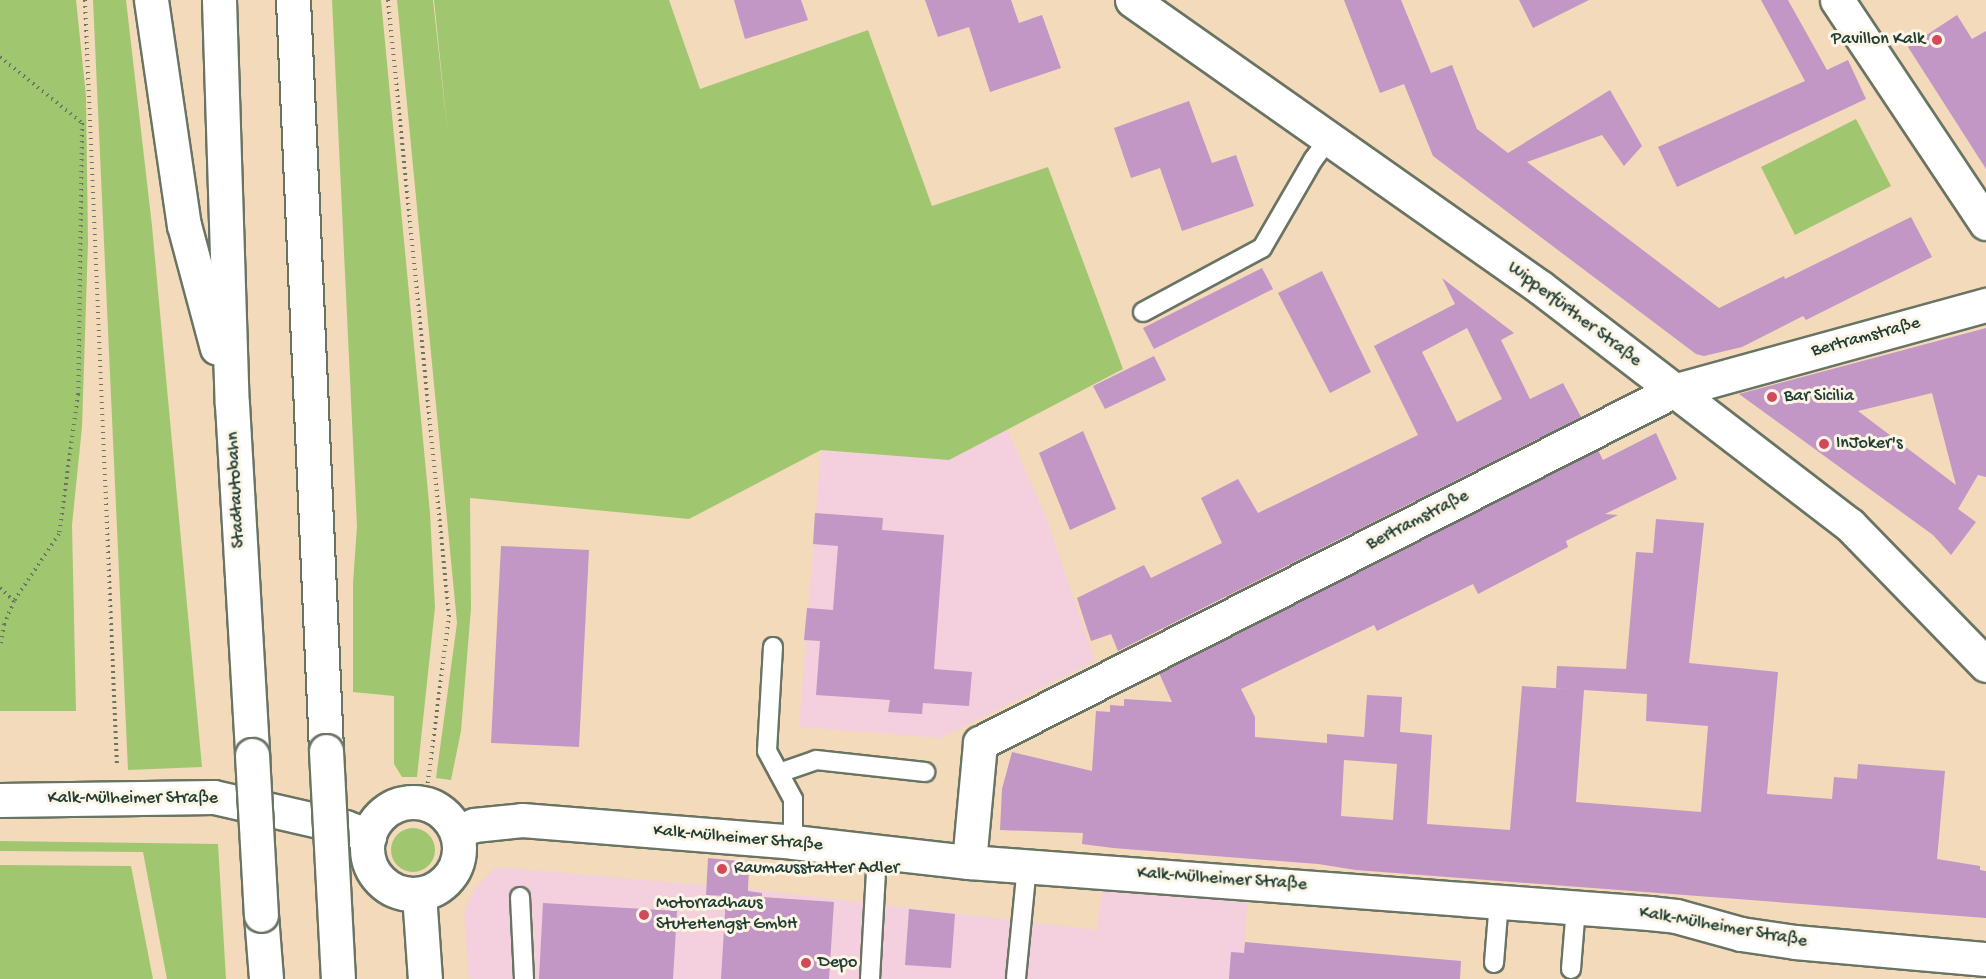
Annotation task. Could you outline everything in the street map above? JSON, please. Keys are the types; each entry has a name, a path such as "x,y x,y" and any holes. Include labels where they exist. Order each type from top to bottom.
{"main road":[{"path":"151,0 184,225 232,404"},
{"name":"Stadtautobahn","path":"219,0 232,404 266,979"},
{"path":"293,0 326,751 339,979"},
{"name":"Wipperfürther Straße","path":"1132,0 1541,288 1850,525 1986,665"},
{"path":"1849,4 1986,223"},
{"name":"Bertramstraße","path":"969,862 980,743 1673,391 1986,305"},
{"name":"Kalk-Mülheimer Straße","path":"0,800 119,796 214,797 323,822 369,836"},
{"path":"407,802 425,804 447,817 457,832 460,844 458,858 452,873 442,885 419,894 396,892 383,884 373,871 368,856 369,836 381,815 393,806 407,802"},
{"name":"Kalk-Mülheimer Straße","path":"457,832 474,825 522,820 793,842 969,862 1576,907 1676,916 1740,934 1795,942 1986,959"},
{"path":"419,894 424,979"},
{"path":"258,979 261,915"}],"lane":[{"path":"1143,312 1262,248 1313,160 1329,139"},
{"path":"773,647 767,751 793,799 793,842"},
{"path":"779,773 816,760 925,772"},
{"path":"870,979 878,852"},
{"path":"1016,978 1027,865"},
{"path":"520,897 524,979"},
{"path":"1494,963 1499,901"},
{"path":"1571,969 1576,907"}],"path":[{"path":"85,0 119,796"},
{"path":"388,0 449,615 425,804"},
{"path":"0,57 82,123 78,394 59,534 31,572 14,601 4,624 0,647"},
{"path":"0,588 14,601"}],"shaded area":[{"path":"1007,429 1046,517 1095,661 941,738 799,727 821,450 949,460"},
{"path":"496,867 750,889 1097,930 1102,889 1248,897 1241,979 469,979 464,912 475,888"}],"green space":[{"path":"0,0 76,0 86,96 88,242 82,427 72,525 76,711 0,711"},
{"path":"93,0 126,0 152,226 202,767 128,770"},
{"path":"332,0 381,0 430,513 435,607 417,777 402,777 394,764 394,696 353,692 353,583 357,526"},
{"path":"397,0 433,0 448,136 434,0 669,0 700,89 868,30 932,206 1048,167 1123,369 949,460 821,450 689,519 470,498 471,608 461,731 451,780 436,778 457,623"},
{"path":"1856,119 1891,186 1795,235 1761,167"},
{"path":"413,828 428,835 435,850 428,865 413,872 398,865 391,850 398,835"},
{"path":"0,841 218,844 226,979 167,979 143,852 0,851"},
{"path":"0,865 131,866 153,979 0,979"}],"building":[{"path":"734,0 801,0 808,20 745,39"},
{"path":"925,0 1011,0 1019,23 1042,15 1061,68 990,92 969,27 938,37"},
{"path":"1344,0 1401,0 1431,73 1452,65 1477,129 1508,153 1610,90 1642,146 1624,166 1602,135 1527,162 1719,308 1784,276 1785,279 1911,217 1932,257 1806,320 1803,316 1742,347 1704,356 1696,354 1433,156 1404,84 1380,93"},
{"path":"1519,0 1589,0 1533,28"},
{"path":"1761,0 1788,0 1827,70 1848,60 1866,99 1677,187 1658,147 1805,81"},
{"path":"1957,15 1972,39 1986,31 1986,169 1908,47"},
{"path":"1189,101 1212,163 1236,155 1254,206 1182,231 1160,168 1131,178 1114,128"},
{"path":"1262,268 1273,289 1154,349 1143,328"},
{"path":"1322,271 1371,372 1330,393 1278,293"},
{"path":"1442,278 1514,333 1501,340 1530,399 1563,383 1581,417 1118,651 1111,634 1091,641 1077,598 1144,565 1151,578 1222,543 1201,498 1238,479 1258,513 1418,435 1374,346 1455,304","holes":["1467,328 1502,399 1457,422 1422,352"]},
{"path":"1986,328 1986,477 1978,475 1958,509 1976,522 1951,555 1933,535 1739,394","holes":["1932,393 1956,485 1858,411"]},
{"path":"1154,356 1166,380 1105,409 1093,386"},
{"path":"1083,431 1116,509 1070,530 1039,453"},
{"path":"1656,433 1677,479 1605,514 1618,515 1566,541 1568,547 1478,594 1473,584 1377,631 1374,625 1241,689 1255,717 1255,737 1327,743 1327,734 1364,737 1367,695 1402,697 1400,732 1432,735 1427,824 1510,830 1522,686 1569,689 1556,688 1557,666 1626,669 1636,552 1653,553 1656,519 1704,523 1689,663 1778,672 1767,794 1832,799 1834,777 1857,779 1858,764 1945,771 1937,859 1980,866 1980,870 1986,871 1986,918 1356,870 1318,864 1082,844 1083,833 1000,830 1002,789 1012,752 1092,771 1096,711 1110,712 1110,705 1124,706 1124,699 1172,702 1159,673 1598,450 1603,460","holes":["1584,690 1647,694 1646,721 1708,726 1701,812 1576,802","1344,760 1397,764 1393,820 1341,816"]},
{"path":"815,513 883,518 882,530 944,535 934,669 972,672 969,706 923,703 922,714 888,712 890,700 816,695 820,641 804,640 807,608 833,610 838,546 813,544"},
{"path":"501,546 589,550 579,747 491,743"},
{"path":"708,858 749,862 748,891 762,893 762,897 834,902 829,979 721,979 726,896 706,895"},
{"path":"543,903 677,911 673,979 539,979"},
{"path":"909,909 955,914 951,968 905,965"},
{"path":"1245,942 1461,961 1460,979 1229,979 1231,952 1244,953"}],"place":[{"name":"Pavillon Kalk","path":"1937,40"},
{"name":"Bar Sicilia","path":"1772,397"},
{"name":"InJoker's","path":"1824,444"},
{"name":"Raumausstatter Adler","path":"722,869"},
{"name":"Motorradhaus StuteHengst GmbH","path":"644,915"},
{"name":"Depo","path":"806,963"}]}
